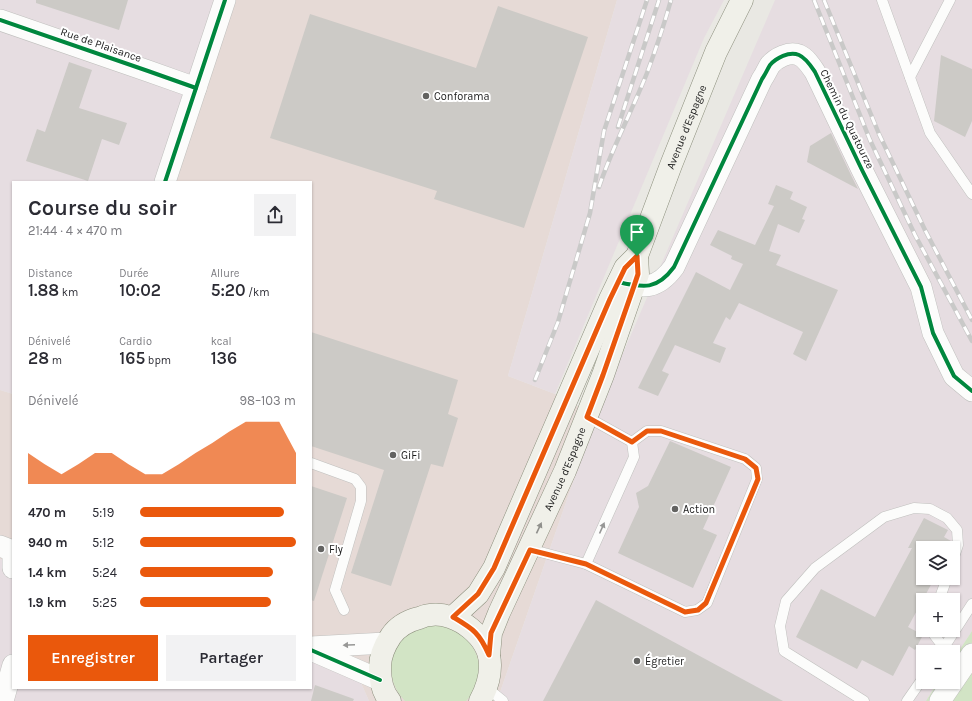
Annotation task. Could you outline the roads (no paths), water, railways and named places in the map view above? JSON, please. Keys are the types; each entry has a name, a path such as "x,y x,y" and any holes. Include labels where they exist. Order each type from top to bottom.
{"main road":[{"name":"Avenue d'Espagne","path":"490,697 489,655 491,633 565,471 603,375 626,284 625,268 637,256 716,52 742,0"},
{"name":"Avenue d'Espagne","path":"453,617 478,594 494,568 588,347 626,284"},
{"path":"390,701 380,680 380,660 386,643 395,630 407,622 431,614 453,617 472,628 483,642 489,655"}],"street":[{"path":"165,181 225,0"},
{"name":"Rue de Plaisance","path":"0,20 196,88"},
{"name":"Chemin du Quatourze","path":"626,284 646,286 657,284 668,275 674,267 770,65 779,58 789,55 799,55 808,62 815,72 921,287 933,333 954,376 972,391"},
{"path":"0,546 12,551"},
{"path":"312,646 386,643"},
{"path":"312,650 380,680"},
{"path":"940,701 972,654"},
{"path":"3,701 12,669"}],"lane":[{"path":"882,0 930,133 972,194"},
{"path":"910,77 950,0"},
{"path":"587,417 632,442"},
{"path":"530,550 586,564 685,612 698,610 706,603 758,479 756,468 745,459 661,431 647,431 632,442"},
{"path":"586,564 634,457 632,442"},
{"path":"312,463 355,479 361,487 361,502 335,590 344,610"},
{"path":"864,701 784,651 780,626 786,600 815,568 884,517 914,508 930,509 947,518 957,530 958,541"},
{"path":"945,645 972,604"},
{"path":"908,701 916,689"}],"railway":[{"path":"535,380 558,322 590,213 604,131 647,0"},
{"path":"618,127 659,0"},
{"path":"599,187 647,73 671,0"},
{"path":"814,0 870,140 915,235 972,341"},
{"path":"824,0 879,134 925,230 972,320"}],"place":[{"name":"Conforama","path":"426,96"},
{"name":"GiFi","path":"393,455"},
{"name":"Action","path":"675,509"},
{"name":"Fly","path":"321,549"},
{"name":"Égretier","path":"637,661"}]}
